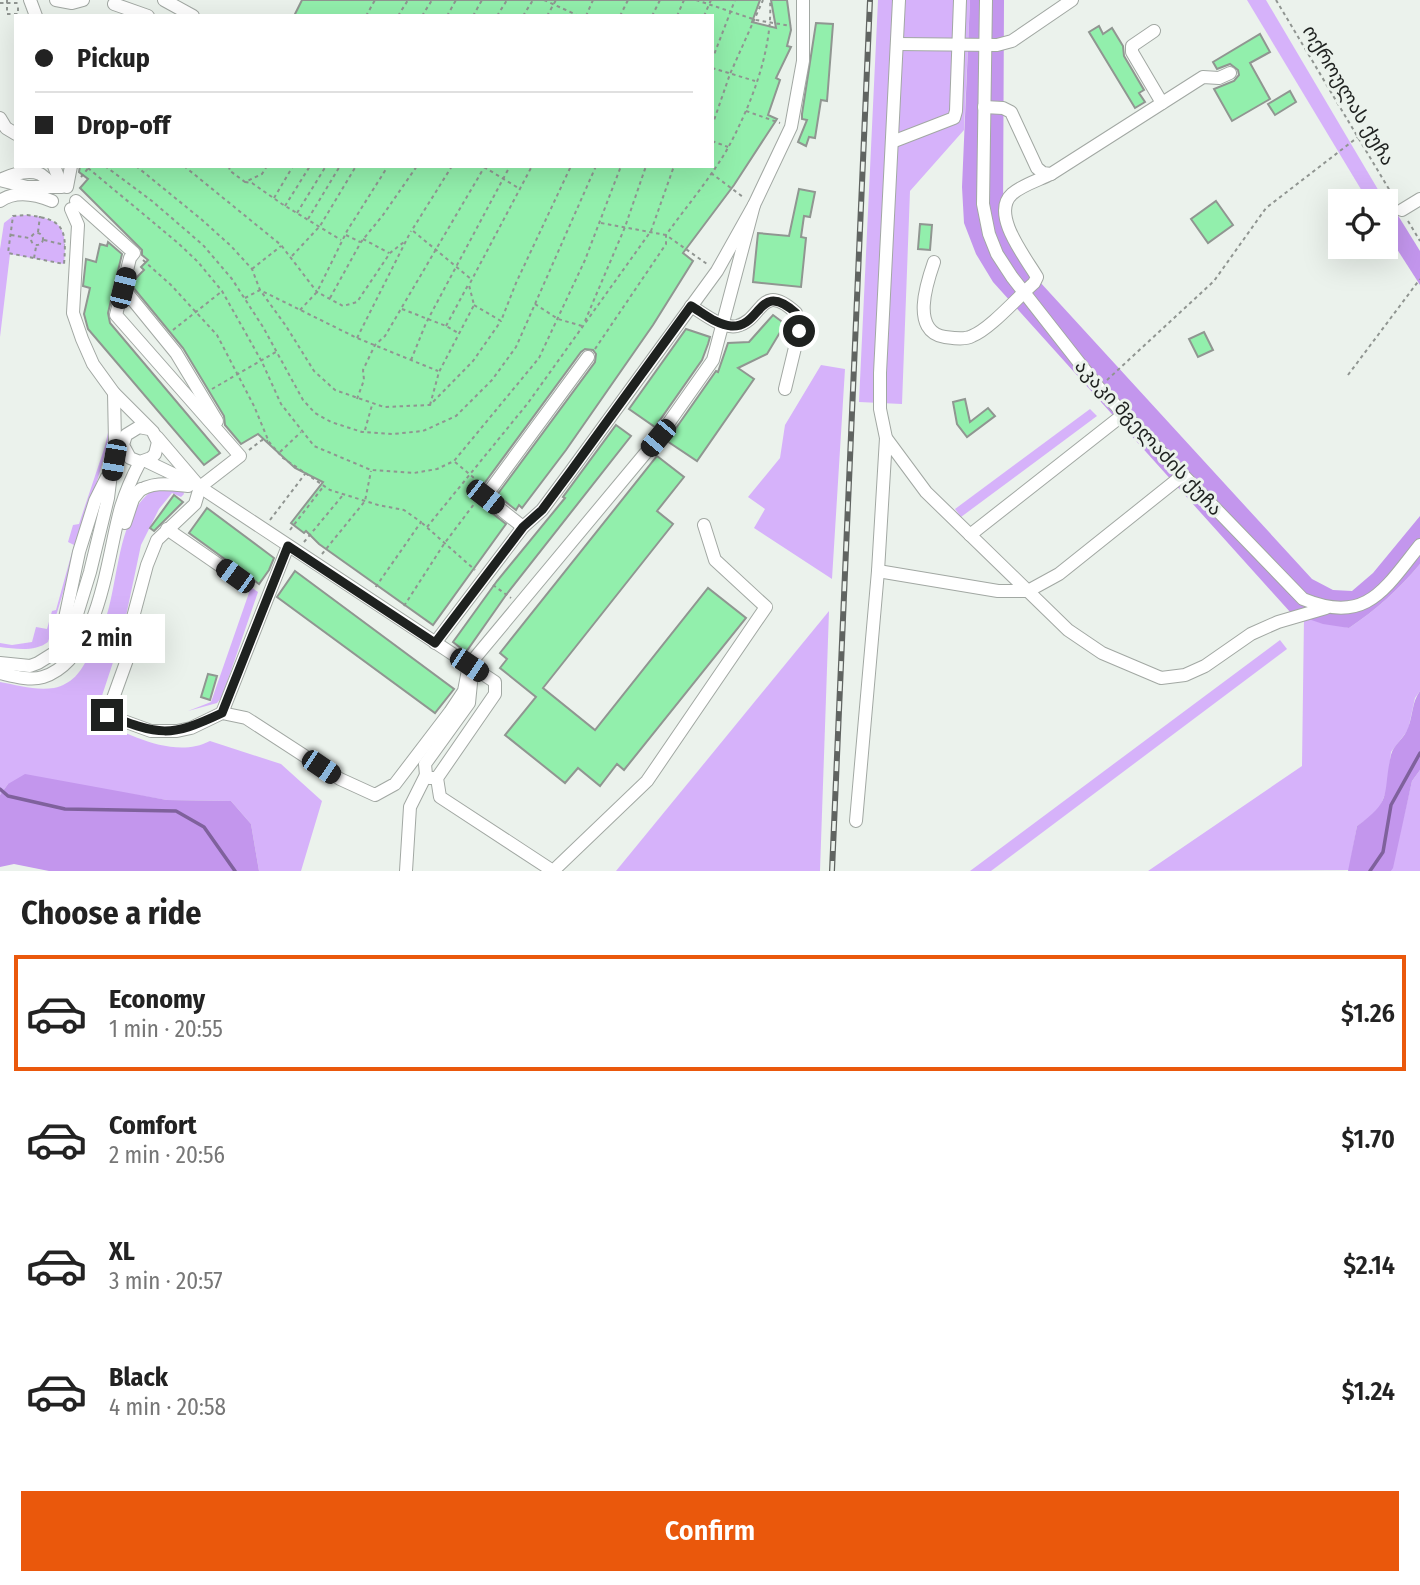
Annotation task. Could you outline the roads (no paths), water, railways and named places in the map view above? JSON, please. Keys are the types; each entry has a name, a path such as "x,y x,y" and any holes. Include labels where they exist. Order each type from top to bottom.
{"street":[{"path":"56,0 72,3 83,0"},
{"path":"164,0 189,14"},
{"path":"435,643 523,527 542,510 718,271 791,128 803,61 803,0"},
{"path":"856,821 878,571 886,438 880,409 880,373 899,0"},
{"path":"892,142 954,118 960,0"},
{"name":"აკაკი მგელაძის ქუჩა","path":"986,0 984,204 989,234 998,254 1024,292 1099,388 1303,599 1326,608"},
{"path":"897,44 997,45 1012,41 1072,0"},
{"path":"113,4 142,14"},
{"path":"1154,31 1136,42 1132,46 1132,52 1162,103"},
{"path":"934,262 925,288 923,312 929,328 940,336 972,337 1034,283 1037,276 1011,233 1004,215 1006,202 1013,194 1051,174 1203,77 1219,78 1230,73"},
{"path":"984,107 1003,108 1011,112 1037,168 1043,173 1051,174"},
{"path":"0,118 14,131"},
{"path":"54,168 58,185"},
{"path":"53,203 53,193 70,168"},
{"path":"2,179 27,187 58,185 76,194 74,205 78,225 74,313 93,364 114,393 200,488"},
{"path":"0,201 15,194 40,196 62,211 74,205"},
{"path":"1402,210 1420,199"},
{"path":"74,205 134,253 130,258 116,315 240,456 200,488 195,505 157,540 146,565 132,621 133,642 107,715 151,731 177,732 222,713 246,718 340,779 374,795 395,784 464,691 469,665 658,438 713,360 754,205"},
{"path":"123,288 163,337 202,395 225,438"},
{"path":"691,306 722,324 737,326 747,322 763,303 774,300 796,313 799,331 785,389"},
{"path":"523,527 489,494 588,357"},
{"path":"114,393 119,444 130,458 143,461 200,488 495,682 495,694 411,807 406,871"},
{"path":"970,535 1124,414"},
{"path":"54,653 61,636 79,552 95,502 119,444 129,431 139,427 153,433 158,448 151,458 143,461 120,499 109,530 89,628"},
{"path":"886,438 926,492 1068,630 1102,653 1161,678 1185,675 1205,667 1251,634 1278,622 1326,608 1349,607 1369,602 1388,585 1420,545"},
{"path":"0,663 30,666 54,653 64,642 81,604 108,498 114,460"},
{"path":"878,571 998,590 1028,591 1059,574 1183,475"},
{"path":"89,628 98,604 130,481"},
{"path":"121,509 147,485 167,484 200,488"},
{"path":"0,673 41,677 65,663 81,643 107,595 124,524 141,489"},
{"path":"469,665 469,702 425,764 440,797 553,871 647,781 766,607 715,560 704,525"},
{"path":"167,529 235,576"},
{"path":"222,713 289,546"},
{"path":"38,663 41,677"}],"waterway":[{"path":"1370,871 1383,852 1391,805 1420,753"},
{"path":"0,789 8,796 65,809 176,811 204,827 235,871"}],"railway":[{"path":"832,871 870,0"}]}
